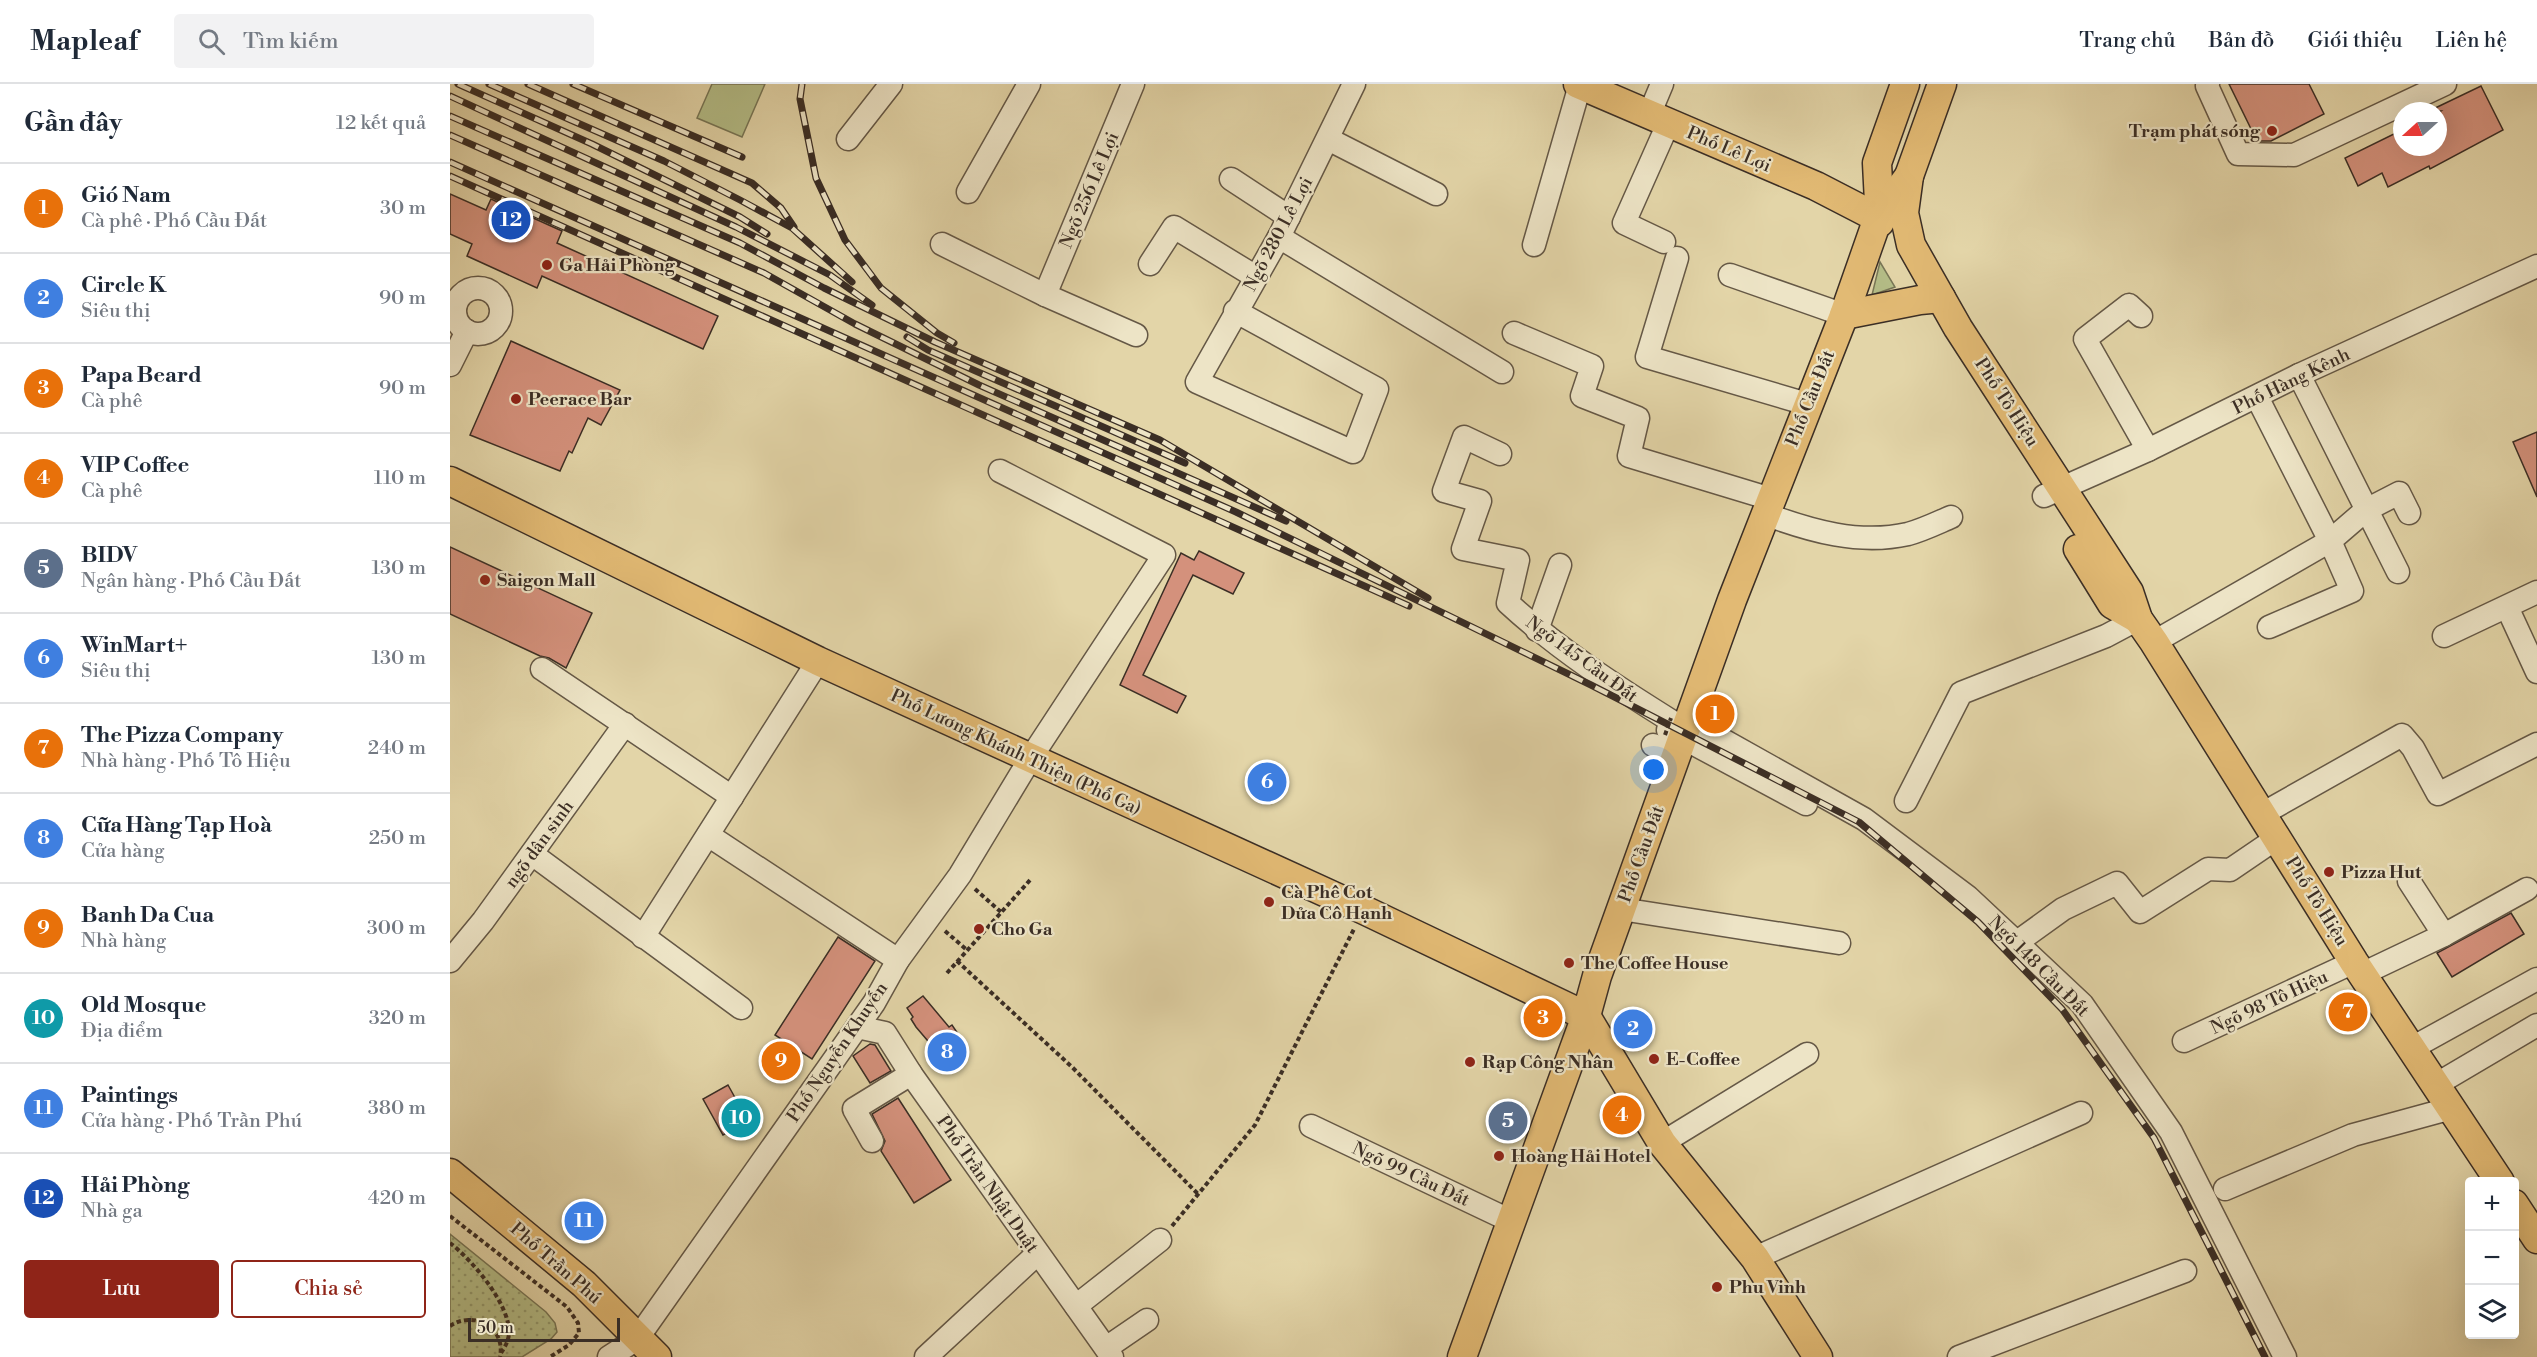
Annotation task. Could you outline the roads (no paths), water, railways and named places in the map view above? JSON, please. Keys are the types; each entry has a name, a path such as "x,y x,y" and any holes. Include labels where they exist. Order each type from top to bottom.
{"main road":[{"name":"Phố Lê Lợi","path":"1579,84 1816,186 1878,218"},
{"path":"1878,218 1877,163 1905,84"},
{"path":"1878,218 1909,176 1942,84"},
{"name":"Phố Tô Hiệu","path":"1909,176 1904,213 1911,245 1931,299"},
{"name":"Phố Tô Hiệu","path":"1878,218 2054,492 2129,592 2138,619 2358,968 2497,1177"},
{"name":"Phố Cầu Đất","path":"1462,1357 1586,1016 1673,736 1844,315 1878,218"},
{"path":"1844,315 1931,299"},
{"name":"Phố Lương Khánh Thiện (Phố Ga)","path":"450,481 818,661 1364,910 1586,1016"},
{"path":"1586,1016 1662,1143 1755,1258 1818,1357"},
{"name":"Phố Trần Phú","path":"450,1173 584,1284 647,1348"},
{"path":"2519,1212 2537,1239"}],"street":[{"path":"848,139 891,84"},
{"path":"968,192 1029,84"},
{"name":"Ngõ 256 Lê Lợi","path":"1045,295 1133,84"},
{"name":"Ngõ 280 Lê Lợi","path":"1235,311 1377,389 1353,452 1197,382 1235,311 1279,237 1354,84"},
{"path":"1534,244 1579,84"},
{"path":"1662,84 1658,119 1624,223 1671,250 1647,357 1807,404"},
{"path":"2208,84 2238,154 2294,155 2445,84"},
{"path":"1328,139 1437,194"},
{"path":"1231,179 1289,217"},
{"path":"1150,264 1174,227 1256,277"},
{"path":"1279,237 1502,372"},
{"path":"942,244 1045,295 1136,335"},
{"name":"Phố Hàng Kênh","path":"2054,492 2148,450 2299,375 2536,270"},
{"path":"1730,275 1844,315"},
{"path":"2141,316 2129,304 2085,339 2148,450"},
{"path":"450,365 467,331"},
{"path":"1514,333 1592,366 1582,396 1638,418 1629,456 1768,506 1801,527 1856,539 1909,534 1951,517"},
{"path":"2299,375 2398,572"},
{"path":"2257,397 2330,541 2352,591 2270,627"},
{"name":"Ngõ 145 Cầu Đất","path":"1500,454 1464,437 1444,491 1480,501 1462,549 1518,560 1508,603 1537,630 1630,696 1676,724 1673,736"},
{"name":"Phố Nguyễn Khuyến","path":"647,1348 874,1004 897,960 960,875 1029,759 1164,555 1000,471"},
{"path":"2154,642 2330,541 2366,510 2399,493 2409,513"},
{"path":"1537,630 1560,565"},
{"path":"2444,636 2537,592"},
{"path":"2507,607 2537,672"},
{"path":"1906,801 1961,693 2096,640 2138,619"},
{"path":"643,937 818,661"},
{"path":"542,669 732,796"},
{"path":"1644,715 1673,736 1856,830"},
{"name":"ngõ dân sinh","path":"450,961 483,921 626,724"},
{"path":"2016,943 2063,909 2117,883 2140,912 2208,869 2230,870 2270,826 2402,735 2413,748 2438,794 2537,744"},
{"name":"Ngõ 148 Cầu Đất","path":"1673,736 1864,819 1968,897 2082,1004 2171,1132 2285,1357"},
{"path":"708,835 897,960"},
{"path":"532,854 741,1008"},
{"path":"2409,881 2444,935"},
{"name":"Ngõ 98 Tô Hiệu","path":"2184,1041 2358,968 2444,935 2527,889"},
{"path":"1621,909 1839,943"},
{"path":"2412,1048 2537,979"},
{"name":"Phố Trần Nhật Duật","path":"874,1004 885,1033 911,1074 1109,1353"},
{"path":"2437,1084 2537,1025"},
{"path":"857,1027 885,1033"},
{"path":"1662,1143 1807,1054"},
{"path":"872,1141 854,1109 911,1074"},
{"path":"2225,1189 2353,1135 2452,1108"},
{"path":"1755,1258 2081,1113"},
{"name":"Ngõ 99 Cầu Đất","path":"1311,1126 1511,1221"},
{"path":"1076,1306 1160,1240"},
{"path":"926,1357 1037,1254"},
{"path":"1959,1357 2185,1271"},
{"path":"1109,1353 1147,1320"},
{"path":"609,1357 647,1348"}],"railway":[{"path":"458,84 592,144 740,217 767,234"},
{"path":"489,84 664,161 792,228 852,282"},
{"path":"528,84 752,183 781,208 794,227"},
{"path":"573,84 742,157"},
{"path":"802,84 800,99 816,178 845,240 881,288 937,333 954,343"},
{"path":"450,96 736,227 830,275 872,305"},
{"path":"450,116 740,243 824,288 935,342 1160,440 1428,598"},
{"path":"450,135 764,273 855,324 979,385 1286,521"},
{"path":"450,162 1236,512 1591,685 1859,822 1978,922 2062,1009 2154,1138 2265,1357"},
{"path":"450,176 1409,606"},
{"path":"907,337 928,350 1185,463"}],"place":[{"name":"Trạm phát sóng","path":"2272,131"},
{"name":"Hải Phòng","path":"511,220"},
{"name":"Ga Hải Phòng","path":"547,265"},
{"name":"Peerace Bar","path":"516,399"},
{"name":"Saigon Mall","path":"485,580"},
{"name":"Gió Nam","path":"1715,714"},
{"name":"WinMart+","path":"1267,782"},
{"name":"Pizza Hut","path":"2329,872"},
{"name":"Cà Phê Cot Dửa Cô Hạnh","path":"1269,902"},
{"name":"Cho Ga","path":"979,929"},
{"name":"The Coffee House","path":"1569,963"},
{"name":"The Pizza Company","path":"2348,1012"},
{"name":"Papa Beard","path":"1543,1018"},
{"name":"Circle K","path":"1633,1029"},
{"name":"Cữa Hàng Tạp Hoà","path":"947,1052"},
{"name":"E-Coffee","path":"1654,1059"},
{"name":"Banh Da Cua","path":"781,1061"},
{"name":"Rạp Công Nhân","path":"1470,1062"},
{"name":"VIP Coffee","path":"1622,1115"},
{"name":"Old Mosque","path":"741,1118"},
{"name":"BIDV","path":"1508,1121"},
{"name":"Hoàng Hải Hotel","path":"1499,1156"},
{"name":"Paintings","path":"584,1221"},
{"name":"Phu Vinh","path":"1717,1287"}]}
